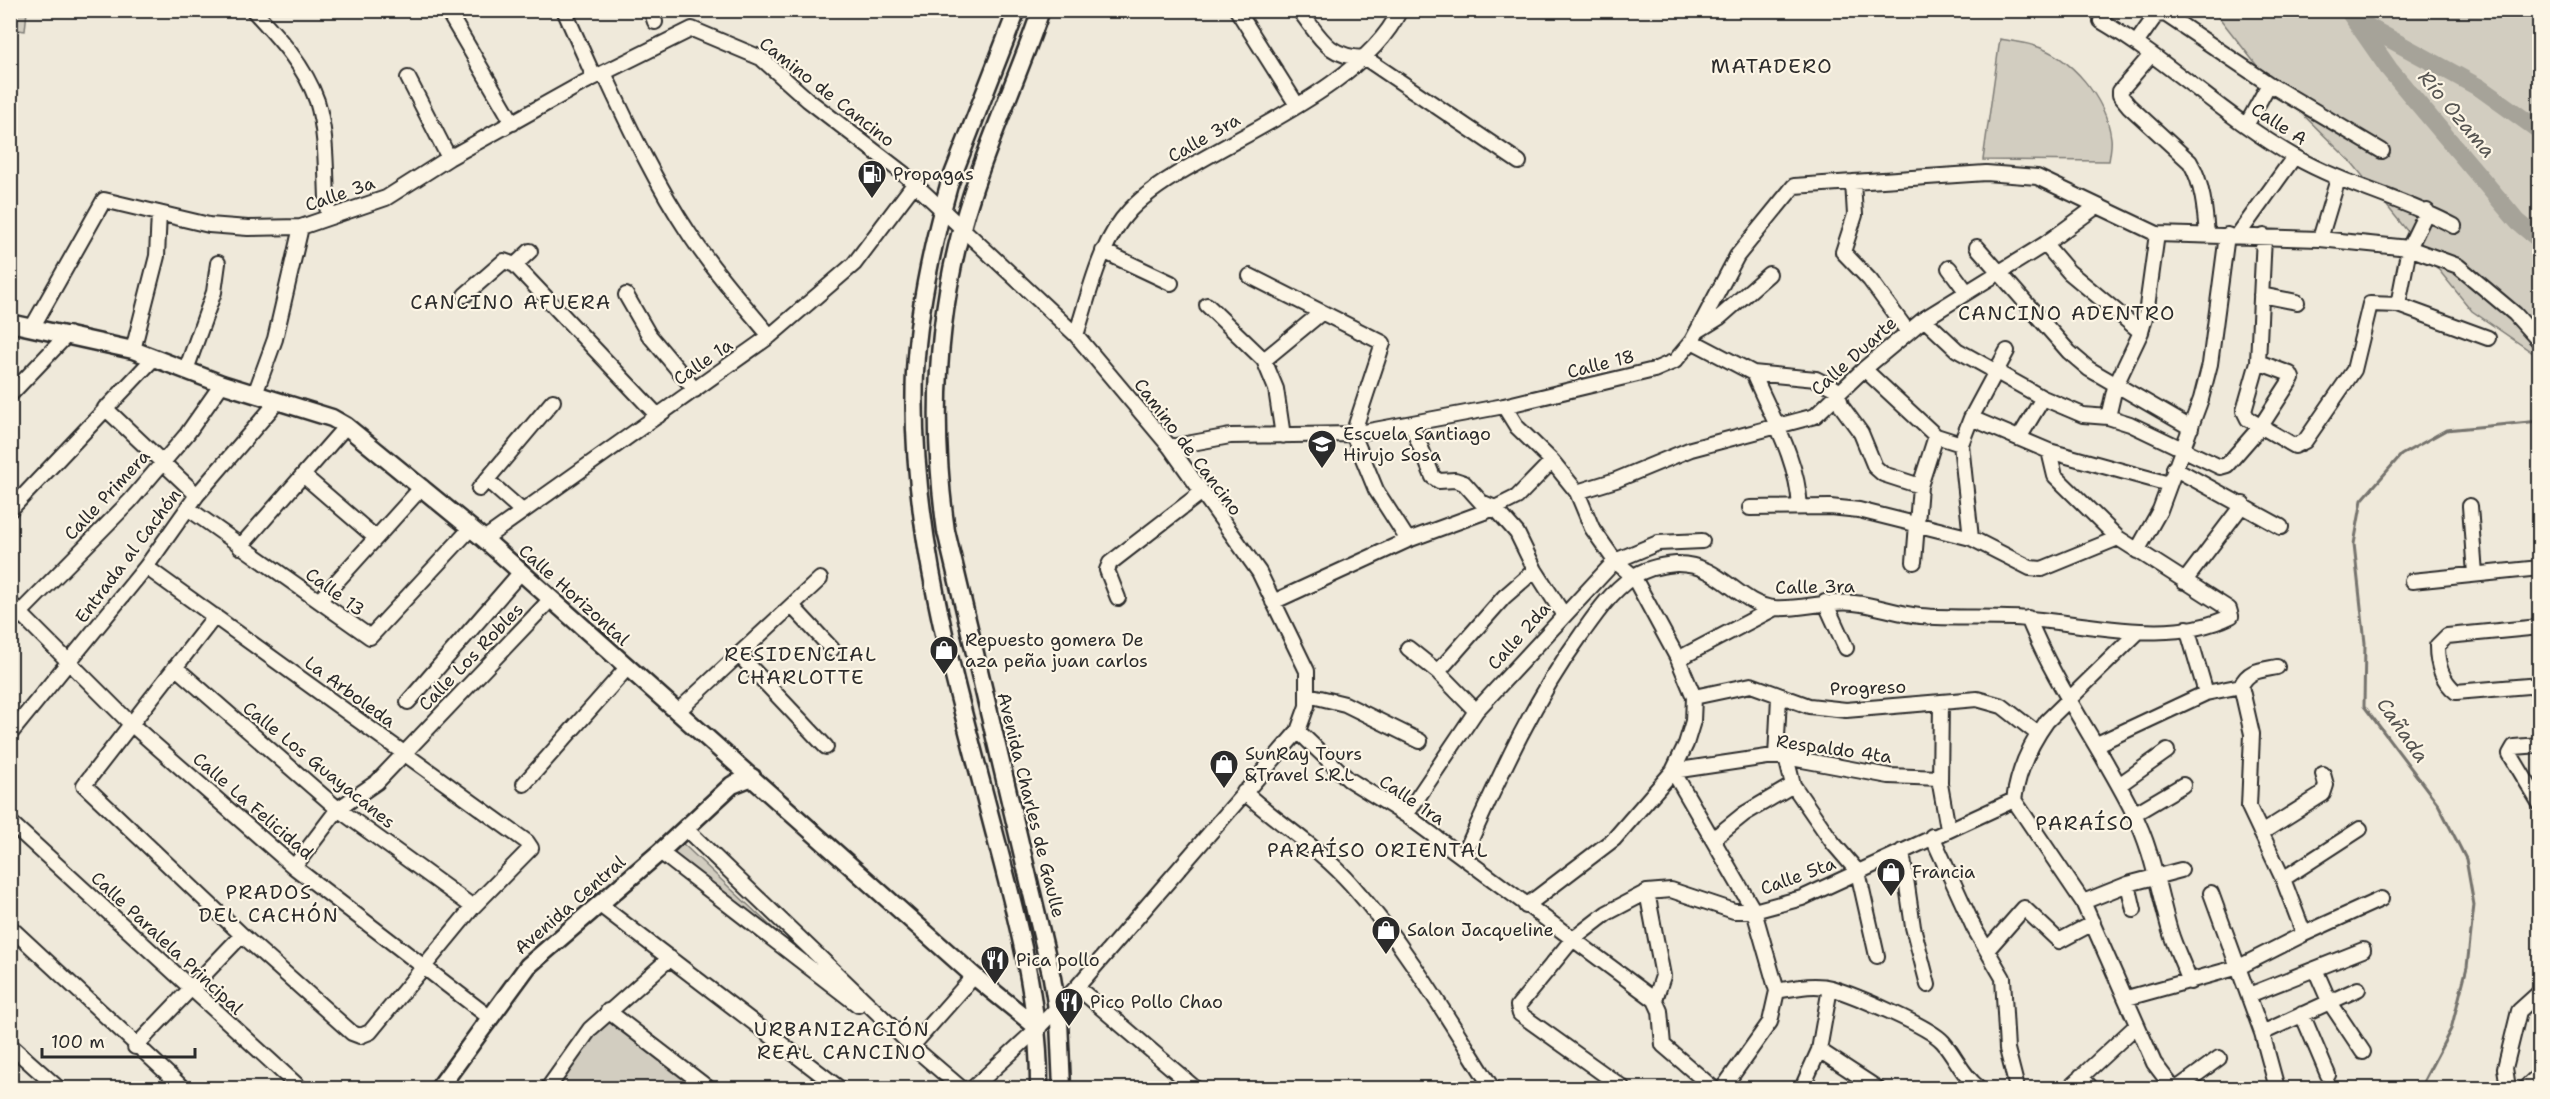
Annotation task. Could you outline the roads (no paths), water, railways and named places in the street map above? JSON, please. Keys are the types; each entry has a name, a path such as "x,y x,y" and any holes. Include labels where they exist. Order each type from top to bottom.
{"main road":[{"path":"1017,10 949,185 927,272 915,370 918,486 925,547 938,613 1028,967 1038,1028 1039,1089"},
{"name":"Avenida Charles de Gaulle","path":"1041,10 962,226 948,281 940,335 936,395 941,496 957,582 1043,935 1057,1009 1062,1089"},
{"name":"Calle Horizontal","path":"10,323 33,326 134,350 222,384 332,418 346,426 484,539 974,976 1038,1028"},
{"name":"Avenida Central","path":"439,1089 528,966 686,829 732,785 752,777"}],"street":[{"path":"254,10 281,40 306,77 316,100 323,136 328,216"},
{"path":"447,10 513,123"},
{"path":"564,10 651,170 690,235 723,281 770,336"},
{"path":"1237,10 1297,105"},
{"path":"1299,10 1331,50 1346,57 1365,58 1519,162"},
{"name":"Calle 3ra","path":"1076,335 1103,251 1130,210 1155,189 1297,105 1365,58 1394,23 1400,10"},
{"path":"2137,42 2156,15 2164,14 2269,84 2382,151"},
{"name":"Calle A","path":"2101,21 2137,42 2151,55 2294,156 2338,179 2427,211 2454,226"},
{"name":"Calle 3a","path":"33,326 104,200 209,225 248,228 301,227 386,198 449,158 599,75 692,29"},
{"name":"Camino de Cancino","path":"692,29 761,58 808,100 915,183 1076,335 1170,447 1259,572 1307,671 1308,695 1298,731 1077,987 1038,1028 973,1089"},
{"path":"2151,55 2120,91 2120,95 2190,162 2199,183 2207,235"},
{"path":"408,78 449,158"},
{"path":"2247,124 2269,84"},
{"path":"2137,551 2151,529 2191,428 2210,364 2232,235 2294,156"},
{"name":"Calle 18","path":"1170,447 1230,436 1353,434 1504,406 1654,370 1675,361 1695,336 1737,256 1794,186 1986,173 2037,177 2157,234"},
{"path":"2320,238 2338,179"},
{"path":"1852,182 1855,214 1843,252 1870,280 1908,332"},
{"name":"Calle 1a","path":"484,539 770,336 854,264 915,183"},
{"name":"Calle Duarte","path":"1577,492 1616,480 1691,449 1815,416 1864,369 1924,319 2045,244 2097,206"},
{"path":"2398,305 2409,248 2427,211"},
{"path":"134,350 157,256 159,213"},
{"path":"255,394 275,339 301,227"},
{"path":"2108,417 2115,387 2141,332 2152,282 2157,234 2320,238 2409,248 2458,266 2515,314 2540,342"},
{"path":"2264,236 2258,362 2244,411 2248,419 2295,446 2305,441 2354,370 2367,308 2374,302 2398,305 2488,338"},
{"path":"2045,244 2069,272 2141,332"},
{"path":"1977,247 2069,352 2115,387 2191,428"},
{"path":"515,265 530,251"},
{"path":"1103,251 1171,283"},
{"path":"465,295 504,261 515,265 658,416"},
{"path":"186,370 214,292 218,263"},
{"path":"1949,268 1966,291"},
{"path":"1769,274 1695,336 1753,373 1816,379 1836,388 1842,407 1861,434 1875,467 1883,474 1920,486"},
{"path":"1250,276 1383,343 1353,434 1376,490 1408,540"},
{"path":"626,295 649,335 695,390"},
{"path":"2261,295 2297,302"},
{"path":"1207,305 1264,360 1276,389 1283,436"},
{"path":"1264,360 1321,313"},
{"path":"1924,319 1957,350 2043,398 2072,412 2108,417 2130,424 2224,467 2261,426 2292,378 2290,374 2258,362"},
{"path":"10,395 68,334"},
{"path":"1971,538 1961,444 1971,418 2007,351"},
{"path":"10,510 154,358"},
{"path":"1864,369 1936,435 1961,444"},
{"path":"1753,373 1767,407 1780,427 1795,469 1800,507"},
{"name":"Calle Primera","path":"10,624 16,608 130,501 187,434 222,384"},
{"path":"2019,438 2043,398"},
{"name":"Entrada al Cachón","path":"10,734 146,567 197,495 278,401"},
{"path":"522,511 483,484 553,401"},
{"path":"1504,406 1517,427 1552,461 1577,492 1592,528 1615,561 1633,576 1678,659 1694,697 1693,721 1686,744 1673,771 1614,839 1526,906"},
{"path":"105,408 197,495"},
{"path":"1971,418 2049,451 2169,484"},
{"path":"1412,424 1433,477 1439,481 1455,480 1464,483 1481,502 1495,508 1517,534 1535,570 1563,614"},
{"path":"240,547 346,426"},
{"path":"1914,562 1919,523 1920,486 1936,435"},
{"path":"2049,451 2055,476 2118,538 2184,582 2243,504"},
{"path":"1273,602 1408,540 1495,508 1517,497 1552,461"},
{"path":"2174,468 2281,527"},
{"path":"303,475 376,538"},
{"path":"319,601 422,488"},
{"path":"1118,598 1107,570 1110,563 1202,492"},
{"path":"2470,506 2475,574"},
{"path":"1750,508 1800,507 1859,510 1919,523 1971,538 2030,568 2042,569 2118,538"},
{"name":"Calle 13","path":"189,509 370,638 471,528"},
{"name":"Calle 2da","path":"1406,815 1476,711 1563,614 1615,561 1658,543 1702,541"},
{"name":"Calle 3ra","path":"1463,857 1521,732 1557,668 1603,603 1633,576 1654,567 1678,564 1714,572 1760,605 1775,608 1825,602 1853,603 1918,616 2028,618 2139,631 2211,625 2231,616 2229,609 2184,582"},
{"name":"La Arboleda","path":"146,567 527,842 531,848 473,907"},
{"path":"2412,581 2540,568"},
{"path":"1438,672 1504,597 1535,570"},
{"path":"408,702 520,573"},
{"path":"677,712 820,579"},
{"name":"Calle Los Robles","path":"294,867 338,809 377,782 550,600"},
{"path":"1825,602 1846,648"},
{"path":"792,606 832,649"},
{"name":"Calle La Felicidad","path":"16,608 131,724 294,867 489,1017"},
{"path":"1678,659 1775,608"},
{"path":"215,616 84,785 242,935 352,1033 360,1036 370,1032 473,907"},
{"path":"2028,618 2045,660 2097,744 2134,814 2159,878 2170,931 2190,982"},
{"path":"2187,627 2206,693"},
{"path":"2540,627 2447,636 2438,646 2438,664 2444,678 2456,692 2540,685"},
{"path":"2139,631 2038,734 2017,778 2014,800 2083,902 2127,998 2136,1026 2154,1063 2173,1089"},
{"path":"1408,648 1438,672 1476,711"},
{"path":"739,655 826,747"},
{"name":"Calle Los Guayacanes","path":"175,667 338,809 473,907"},
{"path":"2277,667 2254,671 2245,676 2241,686 2252,734 2250,807 2283,879 2304,934"},
{"path":"524,784 627,668"},
{"name":"Progreso","path":"1694,697 1751,685 1809,706 1846,710 1977,699 2002,706 2038,734"},
{"path":"2097,744 2206,693 2241,686"},
{"path":"1308,695 1345,704 1420,741"},
{"path":"1779,697 1781,757 1793,785 1833,843 1858,872 1877,956"},
{"path":"1941,702 1940,778 1948,829"},
{"name":"Calle 1ra","path":"1298,731 1348,779 1406,815 1655,1000"},
{"path":"2540,745 2514,747 2510,754 2540,804"},
{"path":"2119,785 2167,751"},
{"name":"Respaldo 4ta","path":"1673,771 1781,757 1889,776 1940,778"},
{"path":"1673,771 1754,911 1777,991 1770,1022 1723,1089"},
{"path":"2261,833 2322,794 2326,785 2323,774"},
{"path":"1713,839 1744,814 1793,785"},
{"path":"2134,814 2183,785"},
{"path":"1244,792 1273,819 1321,854 1351,884 1437,1001 1492,1089"},
{"name":"Calle 5ta","path":"1622,1087 1520,1014 1518,1006 1572,940 1607,914 1647,892 1671,890 1698,897 1716,906 1734,911 1754,911 1802,898 2014,800"},
{"name":"Calle Paralela Principal","path":"10,822 300,1089"},
{"path":"686,829 912,1046 961,1089"},
{"path":"2283,879 2360,829"},
{"path":"1932,836 1974,928 2003,978 2007,1049 2017,1089"},
{"path":"1902,851 1913,927 1928,985"},
{"path":"660,852 912,1046"},
{"path":"2083,902 2128,884 2159,878 2181,870"},
{"path":"2128,884 2134,910"},
{"path":"1647,892 1663,976 1655,1000 1660,1011 1663,1045 1713,1089"},
{"path":"2211,893 2262,1033 2277,1089"},
{"path":"2127,998 2239,967 2381,899"},
{"path":"600,905 839,1089"},
{"path":"1988,949 2024,909 2059,941 2093,923"},
{"path":"10,927 135,1047 183,1089"},
{"path":"135,1047 242,935"},
{"path":"2249,995 2363,950"},
{"path":"548,1089 590,1029 670,958"},
{"path":"2315,969 2329,1001 2363,1052"},
{"path":"912,1046 974,976"},
{"path":"1777,991 1804,986 1830,988 1933,1033 1943,1042 1969,1081 1979,1089"},
{"path":"1077,987 1195,1089"},
{"path":"1807,1086 1819,1050 1830,988"},
{"path":"2262,1033 2358,989"},
{"path":"2508,1089 2505,1068 2519,1011 2540,992"},
{"path":"608,1011 708,1089"},
{"path":"2302,1014 2328,1075"},
{"path":"2069,1089 2136,1026"},
{"path":"10,1045 58,1089"},
{"path":"1819,1050 1877,1089"},
{"path":"2178,1089 2219,1058"},
{"path":"2525,1089 2540,1074"},
{"path":"2081,1076 2091,1089"}],"waterway":[{"name":"Río Ozama","path":"2348,10 2389,69 2518,222 2540,240"},
{"path":"2359,22 2480,88 2540,131"},
{"name":"Cañada","path":"2420,1088 2451,1029 2467,967 2474,905 2466,859 2438,804 2364,706 2365,643 2354,544 2362,500 2401,455 2446,430 2540,421"}],"place":[{"name":"Propagas","path":"872,200"},
{"name":"Escuela Santiago Hirujo Sosa","path":"1322,470"},
{"name":"Repuesto gomera De aza peña juan carlos","path":"944,676"},
{"name":"SunRay Tours &Travel S.R.L","path":"1224,790"},
{"name":"Francia","path":"1891,898"},
{"name":"Salon Jacqueline","path":"1386,956"},
{"name":"Pica pollo","path":"995,986"},
{"name":"Pico Pollo Chao","path":"1069,1028"}],"district":[{"name":"MATADERO","path":"1772,66"},
{"name":"CANCINO AFUERA","path":"511,302"},
{"name":"CANCINO ADENTRO","path":"2067,313"},
{"name":"RESIDENCIAL CHARLOTTE","path":"801,666"},
{"name":"PARAÍSO","path":"2085,823"},
{"name":"PARAÍSO ORIENTAL","path":"1378,850"},
{"name":"PRADOS DEL CACHÓN","path":"269,904"},
{"name":"URBANIZACIÓN REAL CANCINO","path":"842,1040"}]}
